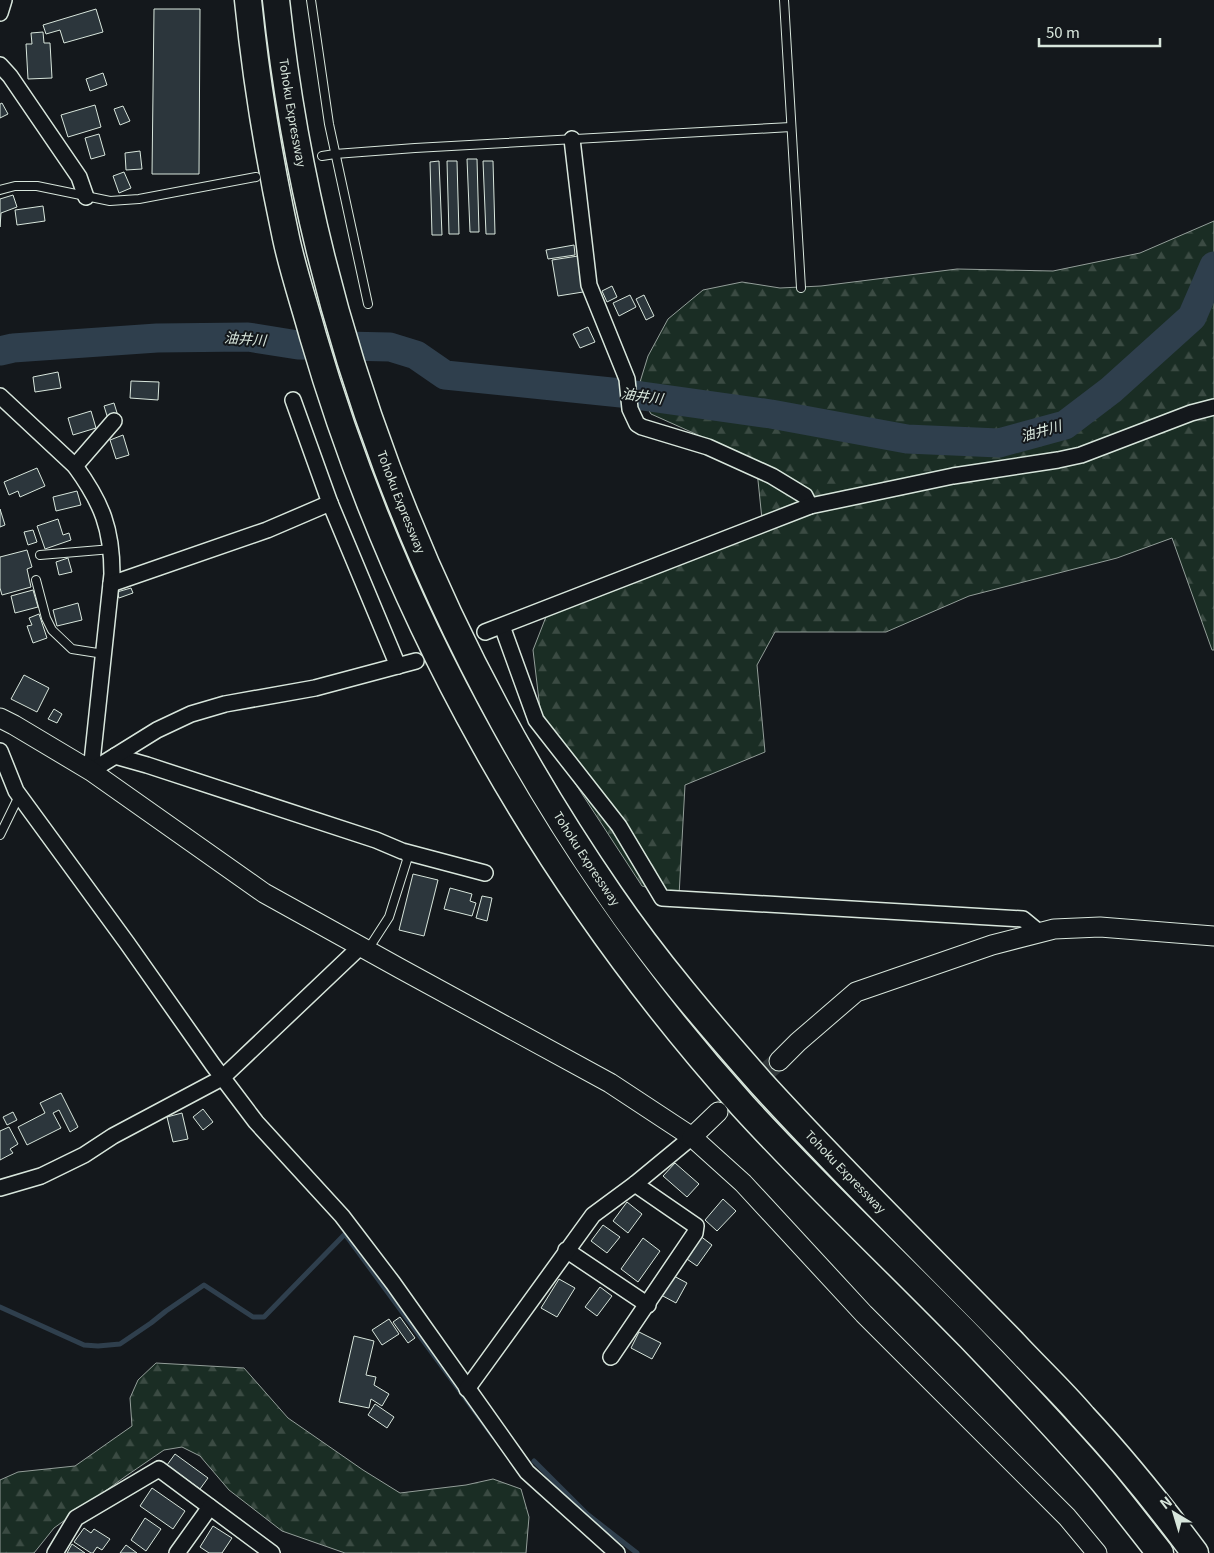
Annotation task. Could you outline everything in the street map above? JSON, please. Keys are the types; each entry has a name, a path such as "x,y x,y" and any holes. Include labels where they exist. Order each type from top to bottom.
{"highway":[{"path":"248,0 255,70 287,242 332,400 370,503 430,639 498,770 548,852 595,920 638,979 696,1051 745,1107 820,1186 989,1358 1102,1481 1160,1553"},
{"name":"Tohoku Expressway","path":"276,0 283,66 293,129 315,232 334,310 363,404 395,492 429,572 481,680 523,756 611,897 719,1035 840,1167 1082,1415 1123,1462 1195,1553"}],"street":[{"path":"0,13 4,0"},
{"path":"0,64 79,177 86,196"},
{"path":"572,139 589,285 628,379 630,409 637,424 642,428 708,447 772,476 805,496 810,506"},
{"path":"0,396 76,466 105,518 112,549 111,584 91,771"},
{"path":"293,400 330,503 398,666"},
{"path":"485,632 810,506 953,476 1081,455 1190,413 1214,407"},
{"path":"76,466 114,421"},
{"path":"111,584 267,530 330,503"},
{"path":"502,626 536,720 619,826 662,898 1023,918 1040,933"},
{"path":"91,771 157,730 191,714 225,704 315,688 416,661"},
{"path":"0,718 91,771 264,893 610,1083 692,1136 743,1183 864,1314 1067,1518 1097,1553"},
{"path":"0,751 19,796 222,1078 256,1122 342,1216 393,1283 527,1472 617,1553"},
{"path":"115,756 376,840 402,851 485,873"},
{"path":"779,1061 856,992 992,945 1054,930 1100,927 1214,936"},
{"path":"0,1188 41,1176 84,1155 113,1136 222,1078 364,949"},
{"path":"467,1389 593,1215 635,1184 718,1112"},
{"path":"611,1357 695,1233 696,1226 635,1184"},
{"path":"566,1250 648,1305"},
{"path":"55,1553 76,1518 159,1469 272,1553"},
{"path":"177,1553 210,1507"}],"lane":[{"path":"311,0 335,154 368,304"},
{"path":"784,0 800,288"},
{"path":"322,156 572,139 791,127"},
{"path":"0,190 15,186 37,186 110,201 139,199 256,177"},
{"path":"40,555 112,549"},
{"path":"36,580 46,618 52,630 72,649 104,654"},
{"path":"0,835 19,796"},
{"path":"364,949 389,917 408,860 402,851"}],"green space":[{"path":"1214,221 1214,650 1212,650 1172,538 1117,558 969,596 886,632 775,632 757,665 765,752 685,785 679,896 642,886 543,734 533,650 551,604 763,529 756,461 651,414 641,397 640,382 648,356 668,319 703,290 742,282 780,288 821,286 957,269 1053,271 1140,253"},
{"path":"156,1363 244,1368 288,1418 400,1493 466,1485 493,1479 521,1489 529,1517 526,1553 345,1553 282,1531 229,1490 200,1456 182,1447 164,1450 126,1476 54,1528 34,1553 0,1553 0,1480 18,1472 75,1466 132,1426 130,1398 138,1380"}],"building":[{"path":"96,9 103,32 64,43 60,30 46,34 43,25"},
{"path":"154,9 200,9 199,174 152,174"},
{"path":"43,32 44,43 50,43 52,78 28,79 26,44 32,44 31,33"},
{"path":"103,73 107,85 90,91 86,79"},
{"path":"2,103 8,114 0,118 0,104"},
{"path":"95,105 101,127 68,137 61,115"},
{"path":"123,106 130,121 120,125 114,109"},
{"path":"99,134 105,155 91,159 85,138"},
{"path":"140,151 142,169 126,170 125,153"},
{"path":"467,159 477,159 479,232 470,232"},
{"path":"439,161 442,235 432,235 430,162"},
{"path":"447,161 457,161 459,234 449,234"},
{"path":"483,161 493,161 495,234 486,234"},
{"path":"124,172 131,188 119,193 113,176"},
{"path":"13,195 17,207 1,213 0,227 0,199"},
{"path":"43,206 45,221 17,225 15,210"},
{"path":"574,245 575,255 548,259 546,250"},
{"path":"578,256 583,292 558,296 552,260"},
{"path":"612,286 617,297 607,302 602,291"},
{"path":"630,295 636,307 619,316 613,303"},
{"path":"644,295 654,316 646,320 636,299"},
{"path":"588,327 595,342 580,348 573,334"},
{"path":"58,372 61,388 35,392 33,377"},
{"path":"131,381 159,382 158,400 130,398"},
{"path":"114,403 118,416 108,419 104,406"},
{"path":"91,411 96,428 73,435 68,418"},
{"path":"123,435 129,455 116,459 110,440"},
{"path":"37,468 45,486 20,497 18,491 9,495 4,482"},
{"path":"77,491 81,505 56,511 53,497"},
{"path":"0,509 5,525 0,527"},
{"path":"58,519 63,535 69,533 71,540 45,549 37,526"},
{"path":"33,530 37,542 28,545 24,532"},
{"path":"27,550 32,567 27,569 31,587 2,595 0,588 0,557"},
{"path":"68,558 72,572 59,575 56,562"},
{"path":"131,588 133,593 119,598 117,592"},
{"path":"33,590 38,607 15,613 11,596"},
{"path":"78,603 82,620 57,626 53,610"},
{"path":"39,614 47,638 33,643 27,626 32,625 29,618"},
{"path":"24,675 49,688 37,712 11,699"},
{"path":"54,709 62,714 57,723 48,719"},
{"path":"413,874 438,880 424,936 399,930"},
{"path":"450,888 472,894 470,901 476,903 472,916 444,909"},
{"path":"482,896 492,898 487,921 476,918"},
{"path":"61,1093 78,1127 70,1132 59,1110 53,1113 61,1128 27,1145 18,1127 45,1113 40,1103"},
{"path":"203,1109 213,1122 203,1130 193,1117"},
{"path":"13,1112 17,1120 7,1125 3,1117"},
{"path":"182,1113 188,1139 173,1142 167,1117"},
{"path":"9,1127 18,1144 10,1149 13,1153 0,1160 0,1131"},
{"path":"675,1163 699,1184 687,1197 663,1176"},
{"path":"723,1199 736,1211 717,1231 705,1220"},
{"path":"627,1202 642,1214 628,1233 613,1221"},
{"path":"603,1225 620,1237 607,1253 591,1241"},
{"path":"699,1235 712,1245 697,1266 684,1257"},
{"path":"643,1238 660,1251 638,1282 621,1269"},
{"path":"672,1275 687,1283 676,1303 661,1295"},
{"path":"559,1279 575,1288 557,1317 541,1308"},
{"path":"600,1287 612,1296 597,1316 585,1307"},
{"path":"400,1317 415,1338 408,1343 393,1322"},
{"path":"389,1319 399,1334 382,1345 372,1330"},
{"path":"639,1332 661,1343 652,1359 631,1348"},
{"path":"354,1336 374,1341 366,1375 376,1377 374,1385 389,1394 382,1406 371,1399 369,1408 339,1402"},
{"path":"375,1404 394,1417 387,1428 368,1415"},
{"path":"175,1454 208,1478 200,1489 167,1465"},
{"path":"152,1488 185,1511 173,1529 140,1506"},
{"path":"145,1518 161,1529 146,1551 131,1540"},
{"path":"213,1526 232,1538 222,1553 209,1553 200,1547"},
{"path":"84,1528 91,1533 94,1529 110,1539 102,1550 97,1547 91,1553 74,1542"},
{"path":"72,1544 85,1553 67,1553"},
{"path":"126,1545 137,1553 120,1553"}],"waterway":[{"name":"油井川","path":"0,351 13,348 157,338 248,337 298,345 390,347 416,355 445,375 621,393 771,414 907,439 999,443 1065,425 1111,390 1192,317 1214,266"},
{"path":"0,1307 84,1345 98,1346 120,1344 204,1285 253,1317 264,1317 345,1234 493,1436"},
{"path":"534,1461 587,1514 637,1553"}],"tunnel":[{"path":"416,661 485,632"},
{"path":"718,1112 779,1061"}]}
